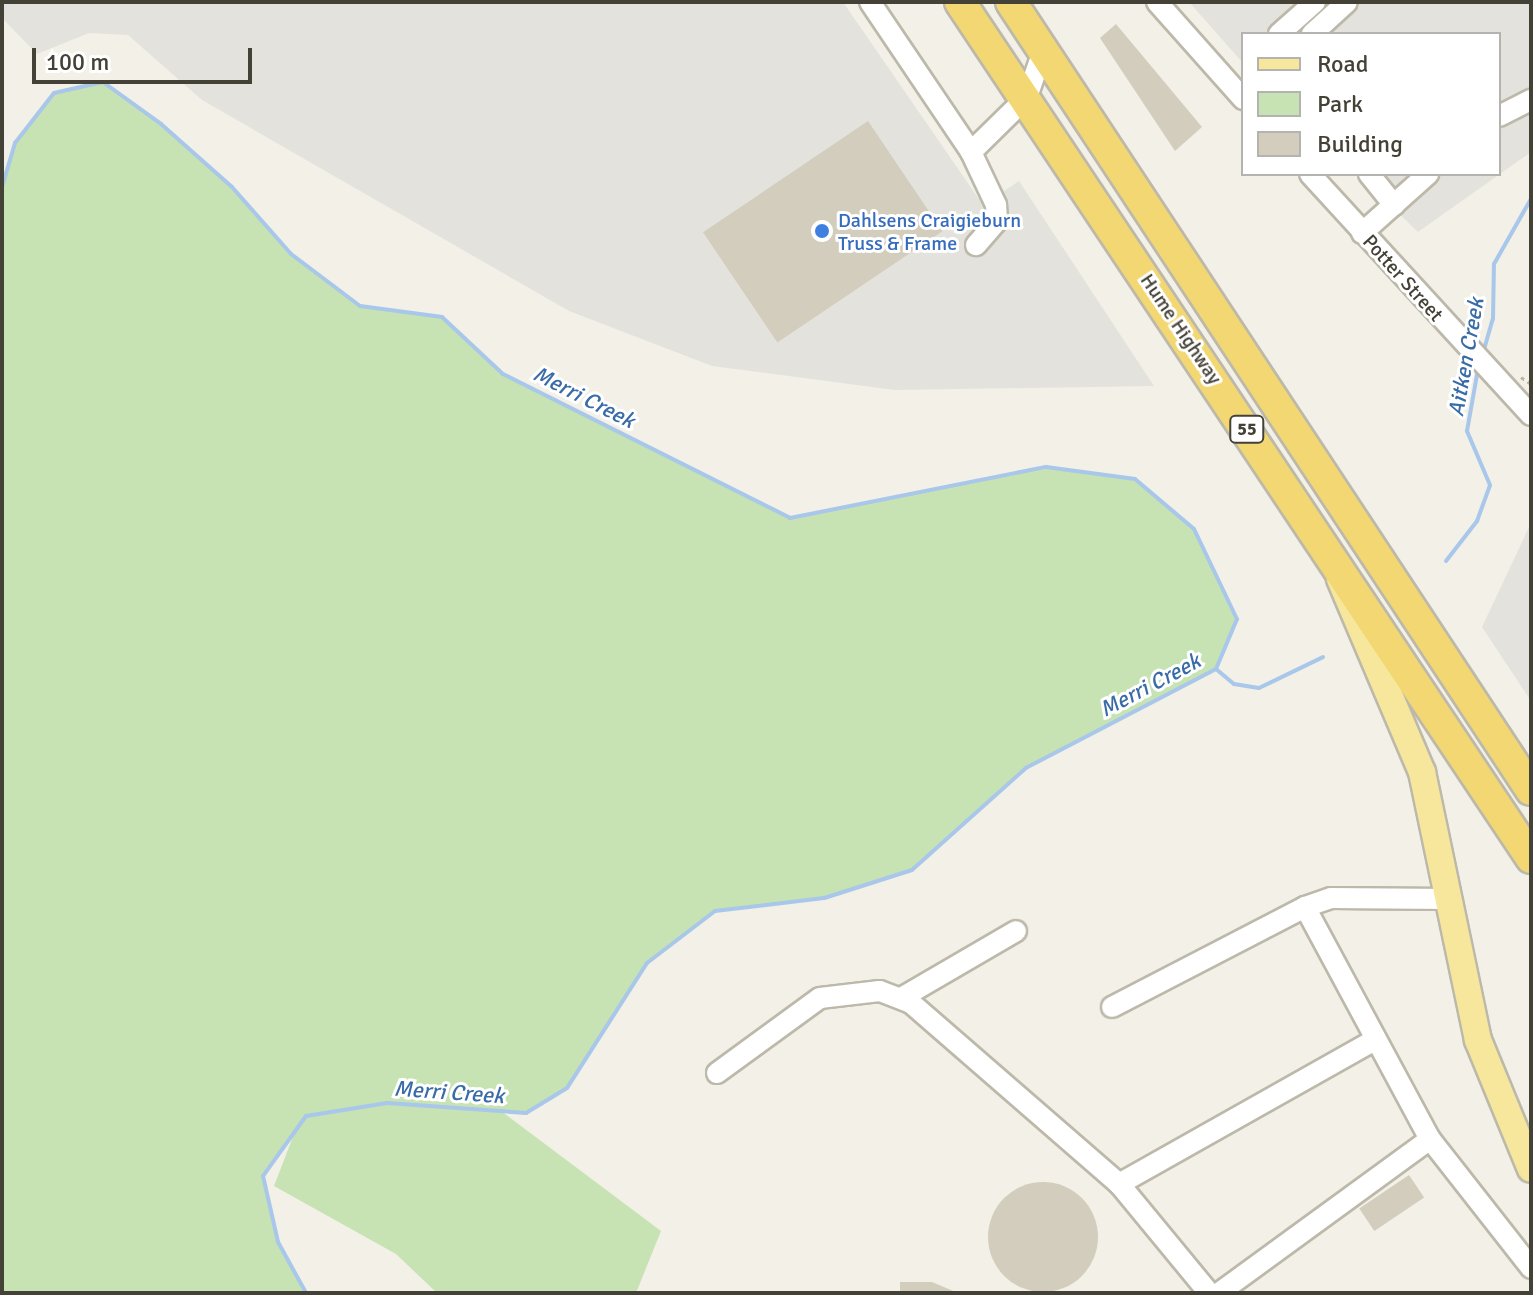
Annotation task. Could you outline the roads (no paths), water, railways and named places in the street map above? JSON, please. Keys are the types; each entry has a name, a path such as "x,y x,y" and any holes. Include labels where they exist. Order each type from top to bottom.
{"highway":[{"name":"Hume Highway","path":"960,2 1027,97 1531,858"},
{"name":"Hume Highway","path":"1011,2 1531,790"}],"main road":[{"path":"1336,563 1350,613 1415,751 1450,899 1478,1040 1531,1169"}],"street":[{"path":"870,2 971,152 997,213 990,234 976,245"},
{"path":"1157,2 1241,91"},
{"path":"1281,32 1315,2"},
{"path":"1314,32 1347,2"},
{"path":"971,152 1027,97 1043,51"},
{"path":"1501,115 1531,100"},
{"path":"987,138 1023,129 1052,135"},
{"name":"Potter Street","path":"1312,176 1531,415"},
{"path":"1371,176 1394,205"},
{"path":"1362,233 1426,176"},
{"path":"1112,1007 1305,907 1331,898 1450,899"},
{"path":"1305,907 1430,1139 1531,1268"},
{"path":"901,998 1016,931"},
{"path":"717,1073 830,994 865,989 901,998 1119,1184 1209,1293"},
{"path":"1119,1184 1375,1040"},
{"path":"1219,1293 1430,1139"}],"waterway":[{"name":"Merri Creek","path":"2,187 15,143 54,93 103,82 161,124 232,187 291,254 360,306 442,317 503,374 790,518 1046,467 1135,479 1194,529 1237,619 1216,669 1026,768 912,870 824,898 715,911 647,963 567,1088 526,1113 387,1103 306,1116 263,1176 278,1242 306,1293"},
{"name":"Aitken Creek","path":"1483,353 1493,319 1494,264 1531,199"},
{"name":"Aitken Creek","path":"1446,561 1477,521 1490,485 1467,431 1478,369"},
{"name":"Aitken Creek","path":"1216,669 1234,684 1259,688 1323,657"}],"place":[{"name":"Dahlsens Craigieburn Truss & Frame","path":"822,231"}]}
